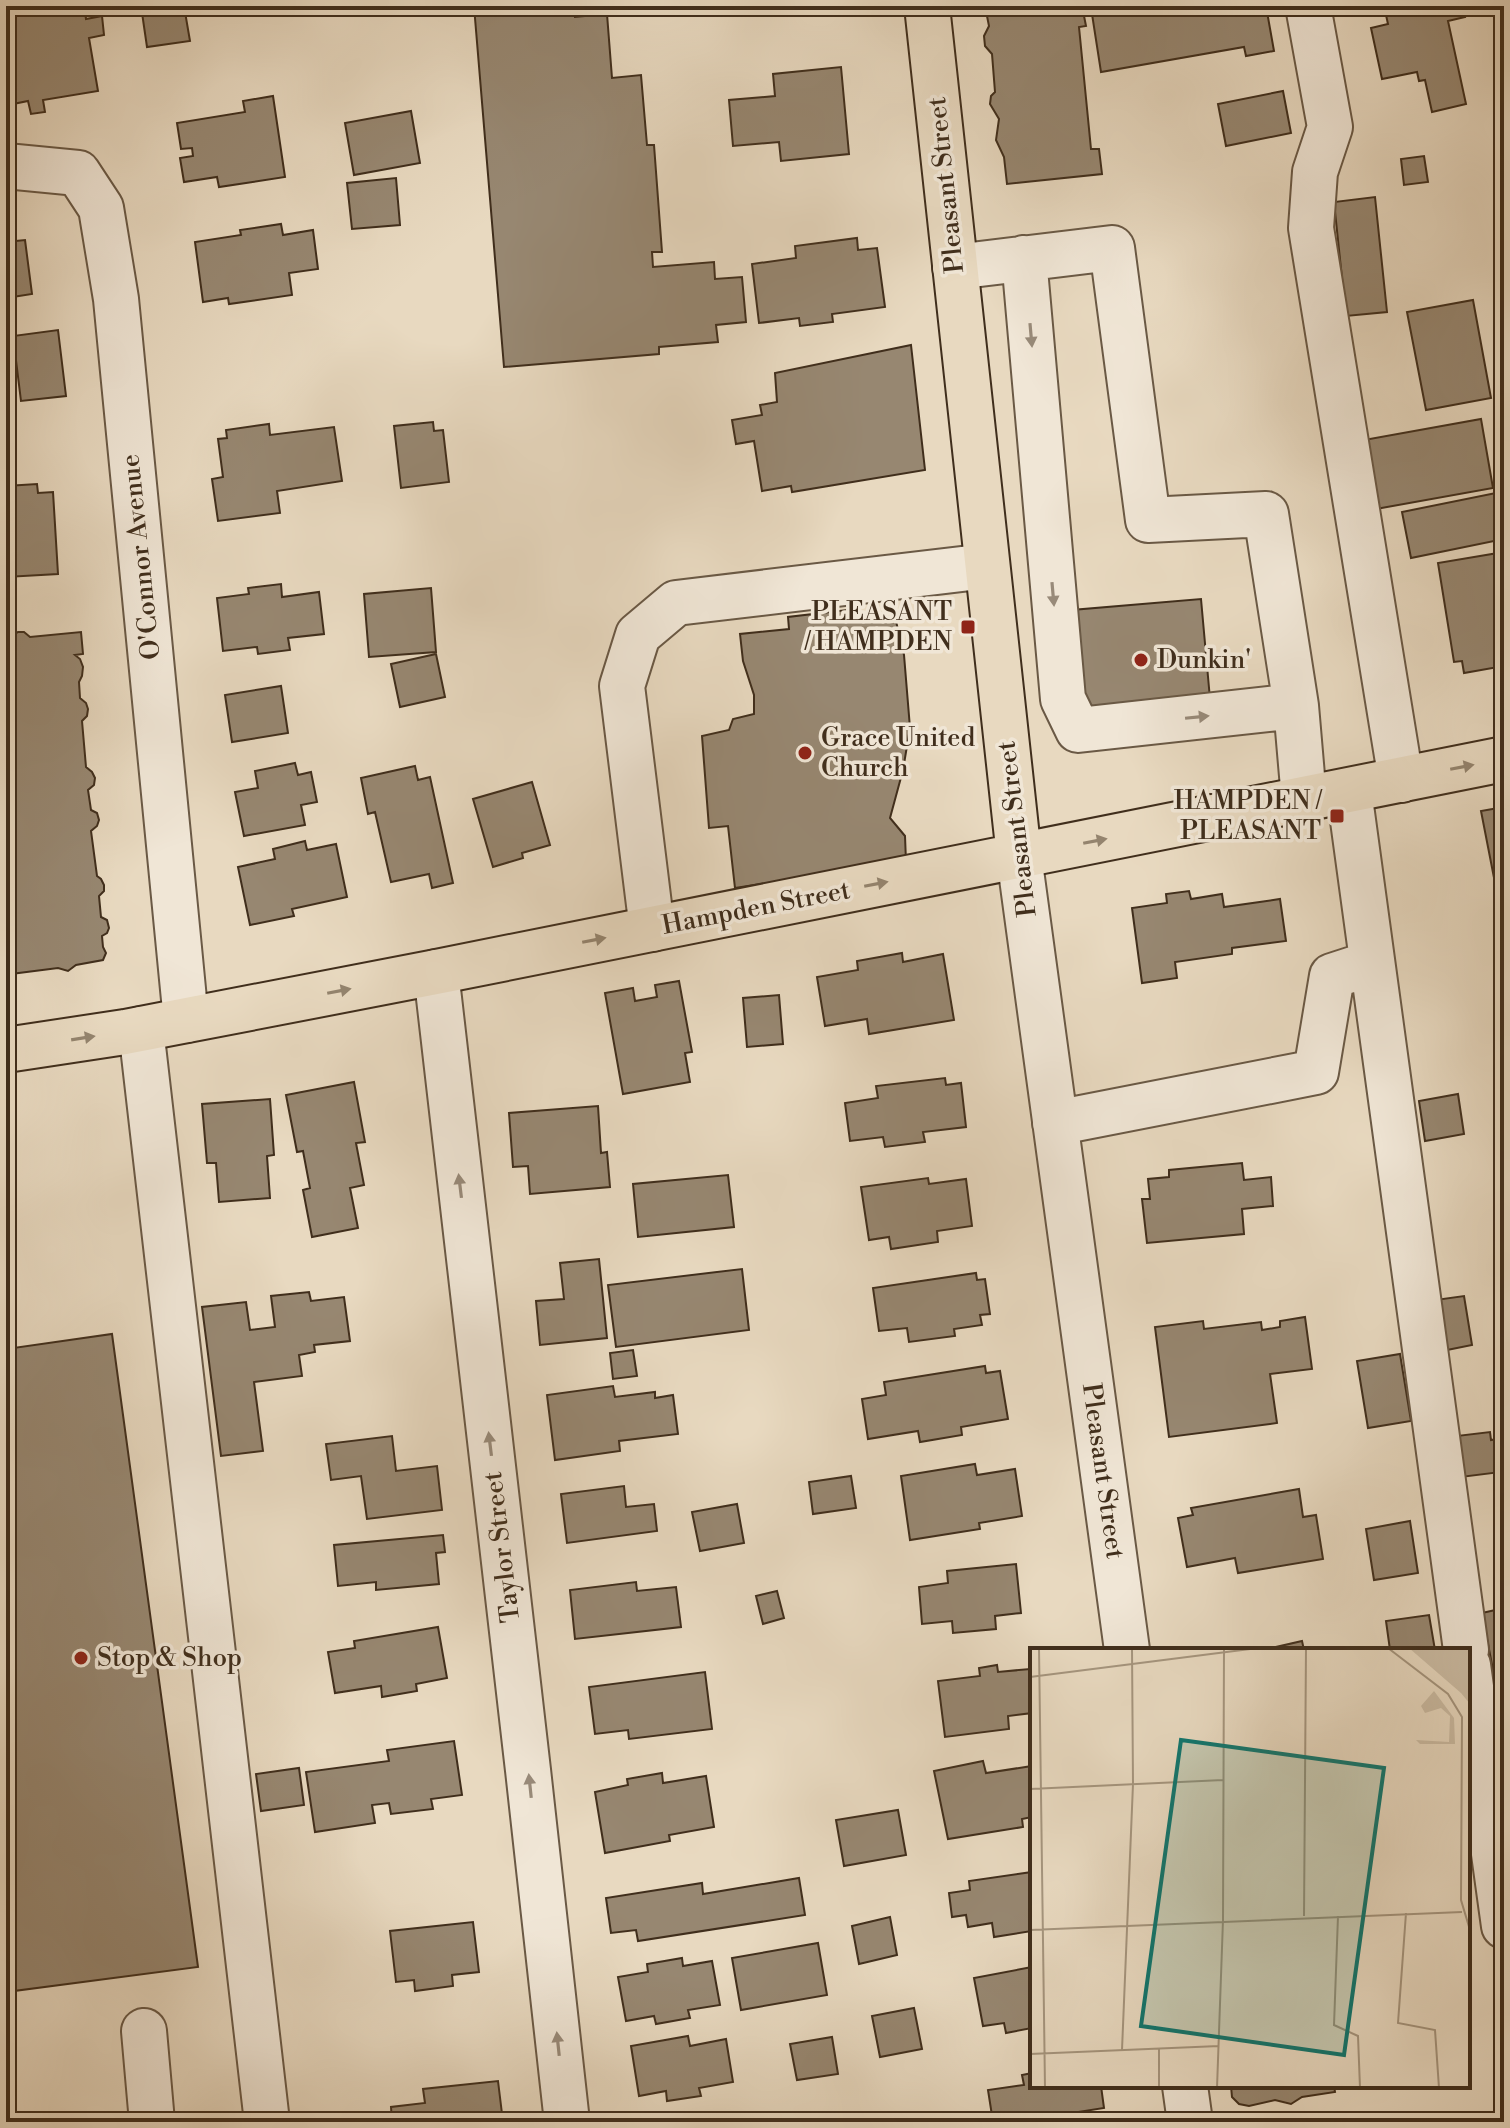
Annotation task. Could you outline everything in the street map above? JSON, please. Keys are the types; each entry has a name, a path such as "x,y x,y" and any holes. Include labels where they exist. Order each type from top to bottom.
{"main road":[{"name":"Pleasant Street","path":"927,6 1019,856"},
{"name":"Hampden Street","path":"6,1050 141,1029 436,972 1504,759"}],"street":[{"path":"1308,6 1330,127 1315,172 1311,228 1401,780"},
{"name":"O'Connor Avenue","path":"6,166 78,173 101,208 116,299 186,1020"},
{"path":"955,267 1112,248 1148,520 1266,514 1296,706 1304,799"},
{"path":"1024,258 1063,699 1078,730 1296,706"},
{"path":"652,929 622,686 638,635 676,603 987,566"},
{"path":"1349,791 1466,1648"},
{"name":"Pleasant Street","path":"1019,856 1127,1648"},
{"path":"1055,1123 1316,1072 1332,976 1372,963"},
{"name":"Taylor Street","path":"436,972 567,2122"},
{"path":"141,1029 267,2122"},
{"path":"1470,1681 1504,1926"},
{"path":"144,2031 152,2122"},
{"path":"1185,2088 1190,2122"}],"building":[{"path":"6,6 84,6 86,19 102,16 104,35 89,38 98,91 43,100 45,112 31,114 28,101 13,104 6,65"},
{"path":"141,6 184,6 190,41 147,47"},
{"path":"474,6 574,6 575,17 607,14 612,78 641,75 647,145 654,145 662,252 652,252 653,267 714,262 715,279 742,277 746,322 716,325 718,342 659,347 659,354 504,367"},
{"path":"988,6 1266,6 1274,51 1246,56 1244,47 1101,72 1092,14 1084,16 1086,26 1079,27 1091,149 1099,149 1102,174 1007,184 1004,157 996,140 999,119 990,104 995,92 992,54 985,46 984,36 989,26"},
{"path":"1384,6 1462,6 1465,17 1448,21 1466,104 1432,112 1425,80 1419,81 1417,72 1382,79 1371,28 1388,24"},
{"path":"841,67 849,154 781,161 779,142 733,146 729,100 775,96 773,74"},
{"path":"1283,91 1291,133 1226,146 1218,104"},
{"path":"273,96 285,177 219,187 217,177 184,182 180,158 193,156 192,148 181,149 177,123 245,112 243,101"},
{"path":"411,111 420,163 354,175 345,123"},
{"path":"1424,156 1428,182 1404,185 1401,159"},
{"path":"396,178 400,225 352,229 347,183"},
{"path":"1375,197 1387,312 1346,316 1334,202"},
{"path":"281,224 283,235 313,230 318,269 289,273 292,295 229,304 228,298 203,302 195,242 241,235 240,230"},
{"path":"857,238 858,250 877,248 885,307 832,314 833,322 800,326 799,318 759,323 752,264 796,258 795,246"},
{"path":"25,240 32,294 6,298 6,242"},
{"path":"1473,300 1491,398 1426,410 1407,312"},
{"path":"58,330 66,396 21,401 13,336"},
{"path":"911,345 925,470 792,492 791,486 762,491 754,441 736,444 732,420 762,415 760,405 777,402 775,373"},
{"path":"1481,419 1493,488 1376,509 1364,440"},
{"path":"433,422 434,431 443,430 449,482 401,488 394,426"},
{"path":"269,424 270,435 334,427 342,481 277,491 280,513 218,521 212,479 223,477 218,439 227,438 226,430"},
{"path":"1504,477 1504,539 1411,558 1402,512 1501,492 1498,478"},
{"path":"37,484 38,493 53,492 58,574 6,577 6,486"},
{"path":"1504,552 1504,666 1464,673 1462,661 1454,662 1438,563"},
{"path":"281,584 282,597 319,592 324,634 288,638 290,650 258,654 257,647 223,651 217,598 249,594 248,588"},
{"path":"431,588 436,652 369,657 364,594"},
{"name":"Dunkin'","path":"1201,599 1211,710 1082,723 1072,610"},
{"name":"Grace United Church","path":"847,610 849,622 895,617 904,655 910,728 890,818 905,836 906,862 735,888 728,826 709,828 702,736 729,730 733,719 754,714 754,695 743,661 740,634 789,629 788,617"},
{"path":"18,632 30,637 81,632 83,654 75,655 83,667 79,682 80,698 88,709 82,721 86,767 95,778 94,785 88,790 91,810 97,813 99,820 91,831 97,876 104,885 104,891 99,896 101,917 107,920 109,928 102,936 106,953 103,960 76,965 68,971 58,968 6,977 6,765 14,765 11,739 6,740 6,638"},
{"path":"436,654 445,697 400,707 391,664"},
{"path":"281,686 288,733 232,742 225,695"},
{"path":"295,763 298,775 311,772 317,802 301,805 305,825 244,836 235,792 258,788 255,771"},
{"path":"415,766 418,780 430,777 453,883 432,888 429,874 391,882 375,812 368,814 361,778"},
{"path":"532,782 550,845 522,853 523,858 493,867 473,799"},
{"path":"1504,807 1504,882 1495,883 1481,811"},
{"path":"305,841 307,850 336,844 347,897 292,909 294,916 250,925 238,867 275,859 273,849"},
{"path":"1189,891 1191,899 1222,894 1224,907 1280,899 1286,941 1232,948 1232,954 1175,962 1177,978 1142,983 1132,908 1167,903 1166,894"},
{"path":"902,953 903,962 943,954 954,1020 869,1034 867,1019 825,1026 817,977 858,970 857,961"},
{"path":"679,981 692,1052 685,1053 690,1082 623,1094 605,993 633,988 635,1001 657,997 655,985"},
{"path":"779,995 783,1044 747,1047 743,998"},
{"path":"945,1078 946,1085 961,1083 966,1127 923,1132 925,1142 885,1147 883,1137 850,1141 845,1103 878,1098 876,1086"},
{"path":"354,1082 365,1142 356,1143 364,1185 350,1188 358,1228 312,1237 303,1190 310,1188 303,1151 297,1152 286,1095"},
{"path":"1458,1094 1464,1134 1425,1141 1419,1101"},
{"path":"270,1099 274,1155 267,1156 270,1198 219,1202 216,1163 207,1163 202,1104"},
{"path":"598,1106 601,1153 607,1152 610,1187 530,1194 528,1166 513,1167 509,1113"},
{"path":"1242,1163 1244,1180 1271,1177 1273,1206 1242,1209 1244,1234 1147,1243 1142,1199 1150,1199 1148,1179 1169,1177 1169,1170"},
{"path":"728,1175 734,1227 638,1237 633,1184"},
{"path":"928,1178 929,1184 966,1179 972,1226 937,1231 938,1242 891,1249 889,1237 869,1240 861,1187"},
{"path":"599,1259 607,1338 540,1345 536,1301 564,1299 560,1263"},
{"path":"742,1269 749,1330 616,1347 608,1285"},
{"path":"976,1273 977,1280 985,1279 990,1314 980,1315 982,1325 954,1329 955,1336 909,1342 907,1328 879,1331 873,1288"},
{"path":"309,1292 311,1301 344,1297 350,1341 314,1345 315,1352 299,1355 302,1376 254,1382 263,1451 221,1456 202,1307 246,1302 250,1330 275,1327 271,1296"},
{"path":"1464,1296 1472,1345 1437,1352 1428,1301"},
{"path":"1305,1317 1312,1369 1270,1374 1277,1423 1169,1437 1155,1327 1203,1321 1204,1329 1261,1322 1262,1330 1280,1327 1280,1321"},
{"name":"Stop & Shop","path":"112,1334 198,1967 6,1992 6,1349"},
{"path":"633,1350 637,1376 613,1379 610,1353"},
{"path":"1400,1354 1411,1421 1368,1428 1357,1361"},
{"path":"985,1366 986,1373 1000,1371 1008,1419 961,1427 962,1435 920,1442 918,1431 868,1439 862,1399 886,1395 884,1382"},
{"path":"613,1386 615,1397 655,1392 655,1398 673,1395 678,1434 619,1441 620,1451 555,1460 547,1395"},
{"path":"1490,1432 1491,1440 1504,1438 1504,1482 1501,1482 1500,1472 1453,1478 1448,1437"},
{"path":"392,1436 396,1471 437,1466 442,1510 367,1519 361,1476 331,1480 326,1444"},
{"path":"975,1464 977,1475 1015,1469 1022,1516 979,1523 980,1529 910,1540 901,1476"},
{"path":"851,1476 856,1508 813,1514 809,1482"},
{"path":"624,1486 626,1507 654,1504 657,1531 567,1543 561,1494"},
{"path":"1299,1489 1303,1517 1316,1515 1323,1559 1238,1573 1235,1558 1187,1567 1178,1518 1193,1515 1191,1508"},
{"path":"737,1504 744,1543 700,1551 692,1512"},
{"path":"1410,1521 1418,1573 1374,1580 1366,1529"},
{"path":"443,1535 445,1552 436,1553 439,1584 376,1590 376,1582 338,1586 334,1545"},
{"path":"1016,1564 1021,1613 995,1616 996,1629 953,1633 952,1621 922,1624 919,1587 948,1583 947,1571"},
{"path":"636,1582 637,1591 676,1587 681,1627 575,1639 570,1590"},
{"path":"777,1591 784,1618 763,1624 756,1596"},
{"path":"1504,1608 1504,1709 1500,1690 1489,1692 1485,1671 1493,1670 1482,1613"},
{"path":"1429,1615 1435,1648 1390,1648 1386,1621"},
{"path":"438,1627 447,1678 416,1684 417,1691 382,1697 381,1686 335,1693 328,1652 355,1648 354,1641"},
{"path":"1302,1641 1304,1648 1272,1648"},
{"path":"997,1665 998,1672 1030,1669 1030,1713 1008,1716 1009,1729 945,1737 938,1681 980,1676 979,1668"},
{"path":"705,1672 712,1729 629,1739 628,1730 595,1734 589,1687"},
{"path":"454,1741 462,1795 431,1799 433,1809 391,1814 389,1803 372,1805 375,1823 315,1832 306,1772 389,1761 387,1750"},
{"path":"983,1761 986,1773 1030,1766 1030,1817 1022,1819 1023,1827 948,1839 934,1771"},
{"path":"299,1768 304,1805 261,1811 256,1774"},
{"path":"662,1773 663,1783 706,1776 714,1827 669,1835 670,1841 605,1853 595,1792 628,1785 627,1779"},
{"path":"898,1810 906,1855 844,1866 836,1820"},
{"path":"1030,1872 1030,1931 994,1937 992,1923 968,1927 966,1915 952,1917 949,1893 970,1890 969,1881"},
{"path":"799,1878 805,1915 638,1941 636,1930 611,1933 606,1898 702,1883 703,1894"},
{"path":"890,1917 897,1955 859,1964 852,1926"},
{"path":"473,1922 479,1972 452,1975 453,1986 415,1991 414,1980 396,1982 390,1931"},
{"path":"818,1943 827,1995 741,2010 732,1958"},
{"path":"682,1958 683,1966 712,1961 720,2005 688,2010 690,2018 656,2024 654,2016 626,2021 618,1977 648,1972 647,1964"},
{"path":"1030,1967 1030,2028 1006,2033 1004,2023 983,2026 974,1978"},
{"path":"914,2008 922,2049 880,2057 872,2016"},
{"path":"688,2036 690,2046 726,2039 733,2082 699,2088 701,2096 667,2101 666,2091 639,2096 631,2046"},
{"path":"832,2037 838,2074 797,2080 790,2044"},
{"path":"1030,2073 1030,2088 1101,2088 1104,2108 1014,2122 993,2122 988,2090 1024,2085 1022,2075"},
{"path":"498,2081 503,2122 392,2122 391,2107 425,2103 423,2089"},
{"path":"1231,2088 1334,2088 1335,2092 1302,2097 1291,2104 1275,2100 1249,2106 1239,2104 1232,2097"}],"place":[{"name":"PLEASANT / HAMPDEN","path":"968,627"},
{"name":"Dunkin'","path":"1141,660"},
{"name":"Grace United Church","path":"805,753"},
{"name":"HAMPDEN / PLEASANT","path":"1337,816"},
{"name":"Stop & Shop","path":"81,1658"}]}
